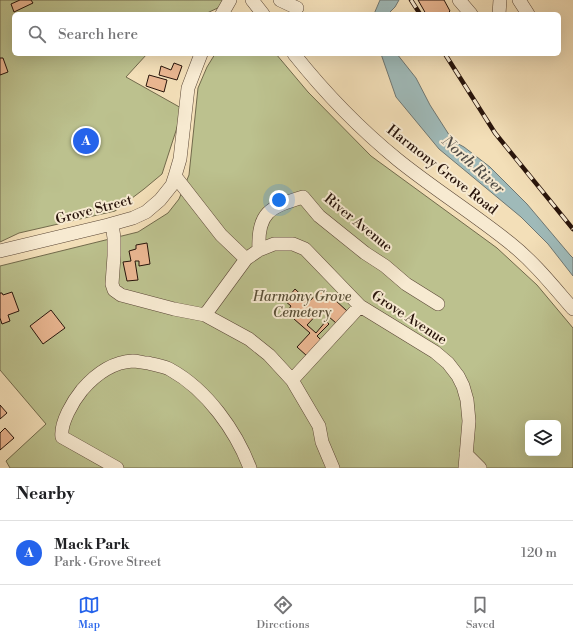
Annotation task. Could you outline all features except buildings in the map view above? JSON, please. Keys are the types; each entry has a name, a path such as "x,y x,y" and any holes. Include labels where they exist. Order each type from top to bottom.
{"street":[{"path":"223,12 230,0"},
{"path":"252,0 261,12"},
{"path":"280,0 298,7"},
{"path":"459,0 469,12"},
{"path":"499,12 500,0"},
{"path":"519,0 527,12"},
{"name":"Grove Street","path":"0,250 133,218 146,212 160,200 172,185 180,159 188,88 200,56"},
{"name":"Harmony Grove Road","path":"296,56 325,90 362,128 399,161 511,244 539,269 573,309"},
{"path":"175,176 221,235 246,259"},
{"name":"River Avenue","path":"258,250 260,226 266,214 273,208 303,197 319,216 365,253 385,266 406,284 438,304"},
{"path":"112,224 114,238 112,284 114,290 120,295 174,309 205,315 249,339 269,355 292,380 319,426 322,442 333,468"},
{"name":"Grove Avenue","path":"205,315 246,259 258,250 274,244 293,244 305,249 360,306 435,352 448,363 458,376 463,386 469,421 464,468"},
{"path":"292,380 360,306"},
{"path":"117,468 62,437 61,431 77,396 90,380 113,366 133,361 153,364 170,369 189,382 209,402 227,424 241,446 250,468"},
{"path":"466,454 480,468"}],"green space":[{"path":"0,0 223,0 224,5 209,12 12,12 12,56 145,56 126,77 183,109 162,174 115,211 19,233 0,242"},
{"name":"Harmony Grove Cemetery","path":"214,56 278,56 308,92 371,156 497,248 537,285 573,328 573,468 10,468 6,461 46,424 0,370 0,266 138,232 168,213 179,199 189,175 198,88 207,67"}],"water":[{"path":"380,0 399,0 390,12 375,12"},
{"name":"North River","path":"382,56 399,56 416,78 430,105 453,141 464,147 490,167 527,204 573,258 573,276 548,244 521,217 439,149 396,97"}],"railway":[{"path":"411,0 419,12"},
{"path":"446,56 495,133 573,229"}],"place":[{"name":"Mack Park","path":"86,141"}]}
